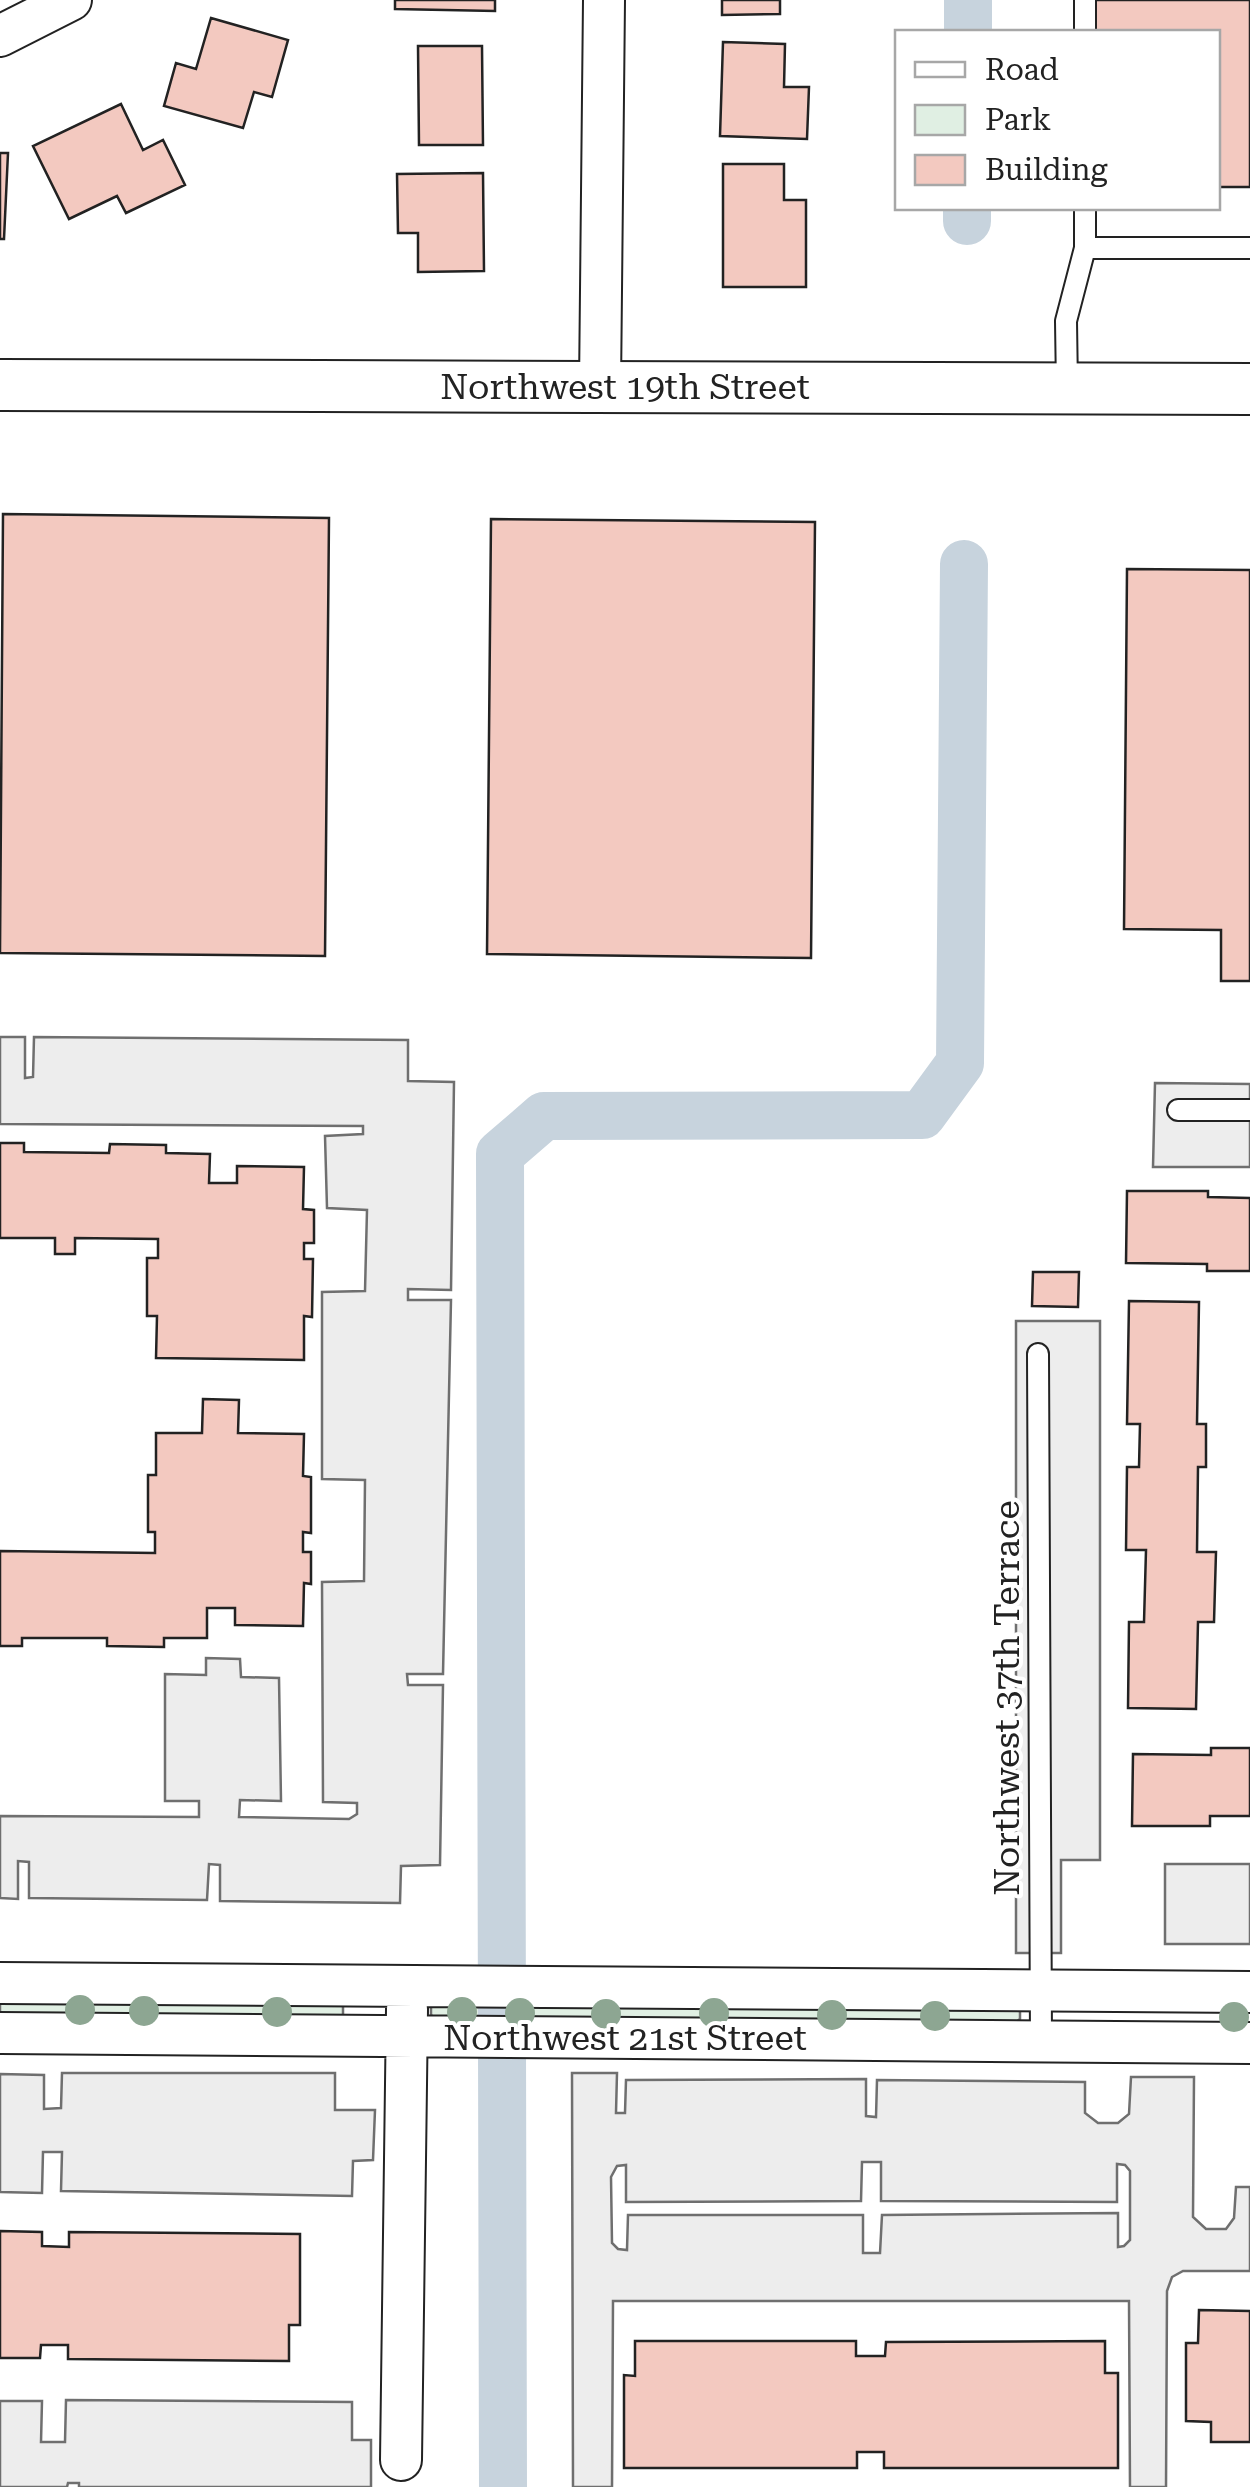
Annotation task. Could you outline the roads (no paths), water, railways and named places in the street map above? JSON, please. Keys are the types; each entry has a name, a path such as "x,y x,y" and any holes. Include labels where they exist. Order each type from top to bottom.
{"street":[{"path":"600,387 604,0"},
{"path":"0,36 70,2"},
{"name":"Northwest 19th Street","path":"0,385 1250,389"},
{"name":"Northwest 21st Street","path":"0,1983 1250,1992"},
{"path":"402,2460 408,1986"},
{"name":"Northwest 21st Street","path":"0,2033 1250,2043"}],"lane":[{"path":"1085,0 1085,30"},
{"path":"1067,388 1066,320 1084,248 1084,210"},
{"path":"1084,248 1250,248"},
{"path":"1178,1110 1250,1110"},
{"name":"Northwest 37th Terrace","path":"1038,1354 1041,2041"}],"waterway":[{"path":"968,0 968,30"},
{"path":"967,210 967,221"},
{"path":"503,2487 500,1154 544,1116 922,1115 960,1063 964,564"}]}
